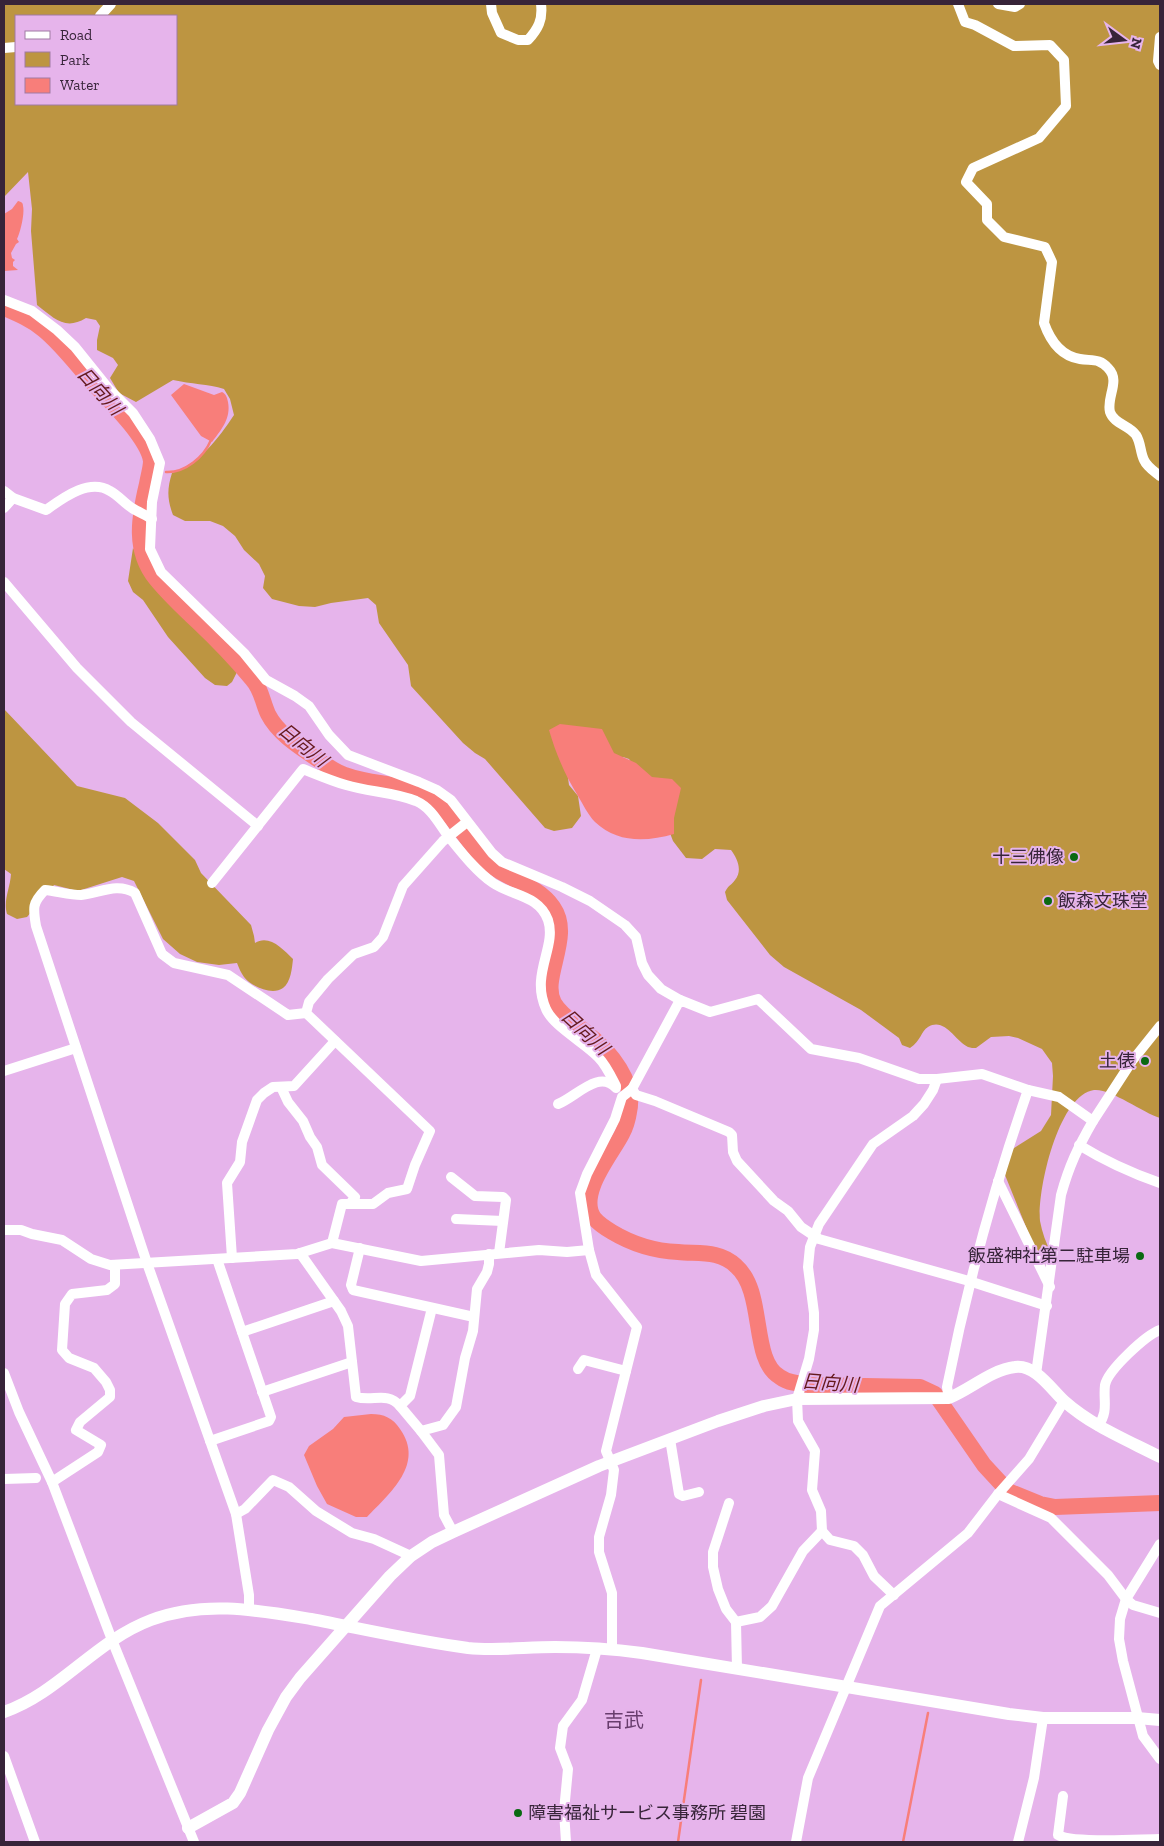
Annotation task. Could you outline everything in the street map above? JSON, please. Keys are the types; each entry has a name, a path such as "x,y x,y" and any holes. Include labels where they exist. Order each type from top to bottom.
{"street":[{"path":"101,15 111,4"},
{"path":"491,4 492,13 501,33 518,40 528,40 538,29 542,11 541,4"},
{"path":"958,4 965,22 975,25 1014,46 1050,45 1064,60 1066,106 1039,138 973,168 966,182 987,204 987,220 1004,237 1045,247 1052,262 1044,323 1047,333 1053,342 1068,356 1081,360 1097,360 1109,368 1114,378 1110,404 1112,416 1136,435 1143,459 1160,476"},
{"path":"998,4 1015,7 1020,4"},
{"path":"1160,37 1158,61 1160,64"},
{"path":"4,300 32,310 75,347 108,388 132,413 150,439 160,463 152,502 150,549 161,572 244,653 266,680 309,706 329,735 348,755 437,790 451,800 492,853 502,862 590,901 625,925 636,937 642,963 648,975 661,989 680,1000 710,1012 758,999 811,1049 859,1058 919,1079 982,1074 1028,1090 1059,1097 1093,1121"},
{"path":"4,490 13,498 46,510 79,490 99,488 109,490 132,508 152,519"},
{"path":"4,508 13,498"},
{"path":"4,582 77,668 131,722 258,826"},
{"path":"212,883 304,769 346,785 417,801 434,815 469,862 494,884 522,895 539,905 548,921 549,936 540,979 540,995 547,1011 599,1057 610,1073 622,1097"},
{"path":"306,1013 309,1002 328,979 354,954 374,947 384,937 403,886 448,836 467,822"},
{"path":"249,1609 249,1595 236,1514 147,1263 36,926 33,911 34,903 45,890 80,895 115,887 128,889 135,893 162,954 174,964 228,975 288,1015 306,1013 430,1131 415,1164 407,1189 388,1193 373,1204 342,1204 332,1243"},
{"path":"612,1649 612,1593 599,1552 599,1537 611,1495 614,1470 606,1451 637,1328 596,1276 589,1250 580,1193 587,1174 615,1119 622,1097 632,1089 680,1000"},
{"path":"1036,1374 1050,1287 1061,1195 1068,1168 1093,1121 1132,1061 1160,1026"},
{"path":"232,1258 227,1183 240,1162 242,1142 257,1100 264,1092 273,1087 294,1086 336,1041"},
{"path":"4,1071 76,1048"},
{"path":"894,1595 874,1576 863,1555 854,1546 830,1540 822,1531 820,1511 812,1490 815,1451 798,1422 798,1395 814,1330 814,1313 808,1268 810,1247 819,1224 873,1144 913,1116 934,1090 937,1079"},
{"path":"558,1104 567,1101 595,1082 605,1081 616,1086"},
{"path":"280,1087 288,1102 303,1121 310,1137 318,1146 322,1165 355,1197 350,1204"},
{"path":"632,1089 636,1095 729,1132 732,1135 737,1161 774,1201 788,1211 801,1227 820,1239 969,1281 1047,1306"},
{"path":"947,1398 947,1387 969,1281 998,1181 1028,1090"},
{"path":"1079,1145 1132,1173 1160,1183"},
{"path":"421,1431 443,1425 456,1407 465,1358 473,1331 477,1289 487,1272 494,1254 503,1221 506,1200 503,1197 475,1196 452,1177"},
{"path":"998,1181 1050,1287"},
{"path":"456,1219 503,1221"},
{"path":"4,1230 21,1230 62,1240 91,1259 110,1265 300,1253 332,1243 421,1261 539,1250 567,1252 589,1250"},
{"path":"360,1248 351,1285 353,1290 474,1317"},
{"path":"300,1253 334,1301 348,1326 356,1397 362,1399 394,1399 439,1455 444,1515 453,1532"},
{"path":"210,1442 269,1422 271,1418 217,1259"},
{"path":"52,1482 98,1452 101,1446 76,1430 80,1422 110,1397 110,1390 106,1382 94,1368 69,1358 62,1350 65,1304 72,1294 107,1290 115,1284 115,1265"},
{"path":"242,1332 334,1301"},
{"path":"400,1406 410,1396 432,1308"},
{"path":"1098,1426 1104,1417 1105,1383 1127,1355 1160,1330"},
{"path":"578,1369 584,1360 626,1371"},
{"path":"262,1392 352,1362"},
{"path":"188,1828 233,1803 240,1793 268,1730 286,1697 300,1678 346,1626 411,1556 453,1532 611,1461 670,1438 798,1395 947,1398 961,1393 1000,1370 1016,1366 1029,1369 1036,1374 1064,1401 1098,1426 1160,1457"},
{"path":"4,1373 19,1412 52,1482 112,1640 194,1842"},
{"path":"796,1842 808,1778 880,1606 968,1533 998,1494 1029,1459 1064,1401"},
{"path":"670,1438 679,1494 683,1496 699,1492"},
{"path":"4,1479 36,1478"},
{"path":"236,1514 245,1509 273,1480 289,1487 316,1511 352,1533 411,1556"},
{"path":"998,1494 1051,1518 1108,1575 1126,1599 1133,1605 1160,1613"},
{"path":"729,1503 713,1552 713,1567 718,1589 726,1609 736,1622 737,1669"},
{"path":"736,1622 760,1617 772,1606 803,1551 822,1531"},
{"path":"1160,1544 1126,1599 1120,1619 1119,1639 1137,1718 1143,1736 1160,1759"},
{"path":"4,1712 38,1696 112,1640 151,1620 201,1609 249,1609 470,1648 497,1650 555,1647 612,1649 979,1710 1043,1718 1137,1718 1160,1720"},
{"path":"566,1842 564,1811 568,1769 560,1748 563,1726 582,1700 598,1649"},
{"path":"1018,1842 1034,1778 1043,1718"},
{"path":"4,1756 35,1842"},
{"path":"1063,1796 1058,1834 1063,1838 1096,1840 1160,1839"}],"green space":[{"path":"4,4 1160,4 1160,1118 1101,1090 1094,1090 1081,1096 1070,1108 1052,1146 1042,1189 1040,1221 1051,1253 1037,1254 1005,1175 1011,1150 1041,1131 1051,1115 1052,1063 1042,1049 1009,1036 991,1037 976,1048 970,1048 940,1025 928,1027 910,1048 902,1045 899,1038 861,1010 784,967 770,955 727,900 725,892 739,872 737,860 731,850 715,849 702,859 686,858 673,841 649,778 633,765 629,759 623,757 566,764 569,785 578,796 581,816 572,828 554,831 545,828 485,759 463,743 411,686 408,665 379,623 376,605 368,598 315,607 299,606 272,599 263,588 265,576 259,564 244,550 235,536 223,526 210,521 185,521 173,515 168,494 172,473 200,457 222,432 234,415 230,399 224,389 173,380 136,402 119,393 110,378 118,365 113,358 97,350 100,326 96,320 86,318 79,322 66,323 54,318 37,305 28,172 4,197"},
{"path":"133,548 152,578 210,634 230,659 237,672 232,682 227,686 215,685 205,678 168,637 143,600 133,592 128,581"},
{"path":"4,709 77,786 125,798 158,823 195,860 201,873 251,925 255,943 265,940 271,941 293,959 291,975 286,985 273,991 262,989 244,977 237,963 219,965 197,962 180,954 163,939 134,881 122,877 78,891 54,885 27,917 17,919 7,914 6,899 11,874 4,869"}],"water":[{"path":"18,201 23,204 23,218 17,239 19,242 11,253 12,258 15,260 13,266 18,270 4,271 4,214 12,209"},
{"path":"184,384 214,395 222,392 226,396 229,408 227,418 212,442 201,436 171,395"},
{"path":"560,724 602,729 614,753 636,763 652,777 672,779 681,788 674,818 674,834 663,837 632,839 613,834 595,822 561,764 549,730"},
{"path":"371,1414 384,1416 394,1422 407,1442 409,1454 407,1466 394,1488 367,1517 356,1517 327,1504 304,1455 309,1446 333,1429 344,1417"}],"waterway":[{"name":"日向川","path":"4,308 30,320 51,336 126,419 143,441 151,461 140,521 140,533 144,557 149,568 166,591 220,644 252,679 260,691 268,714 278,728 298,745 338,772 354,778 412,789 431,798 449,815 489,864 539,893 553,907 560,931 551,982 551,993 554,1003 565,1016 605,1049 619,1068 629,1090 629,1115 625,1126 593,1186 590,1208 594,1218 605,1228 644,1246 661,1250 716,1255 723,1257 736,1266 745,1278 751,1292 765,1356 771,1368 783,1379 809,1385 920,1387 935,1394 984,1465 1008,1491 1040,1504 1055,1507 1160,1503"},
{"path":"166,472 180,470 193,463 204,452 211,440"},
{"path":"678,1842 701,1680"},
{"path":"903,1842 928,1713"}],"place":[{"name":"十三佛像","path":"1074,857"},
{"name":"飯森文珠堂","path":"1048,901"},
{"name":"土俵","path":"1145,1061"},
{"name":"飯盛神社第二駐車場","path":"1140,1256"},
{"name":"障害福祉サービス事務所 碧園","path":"518,1813"}],"district":[{"name":"吉武","path":"624,1720"}]}
